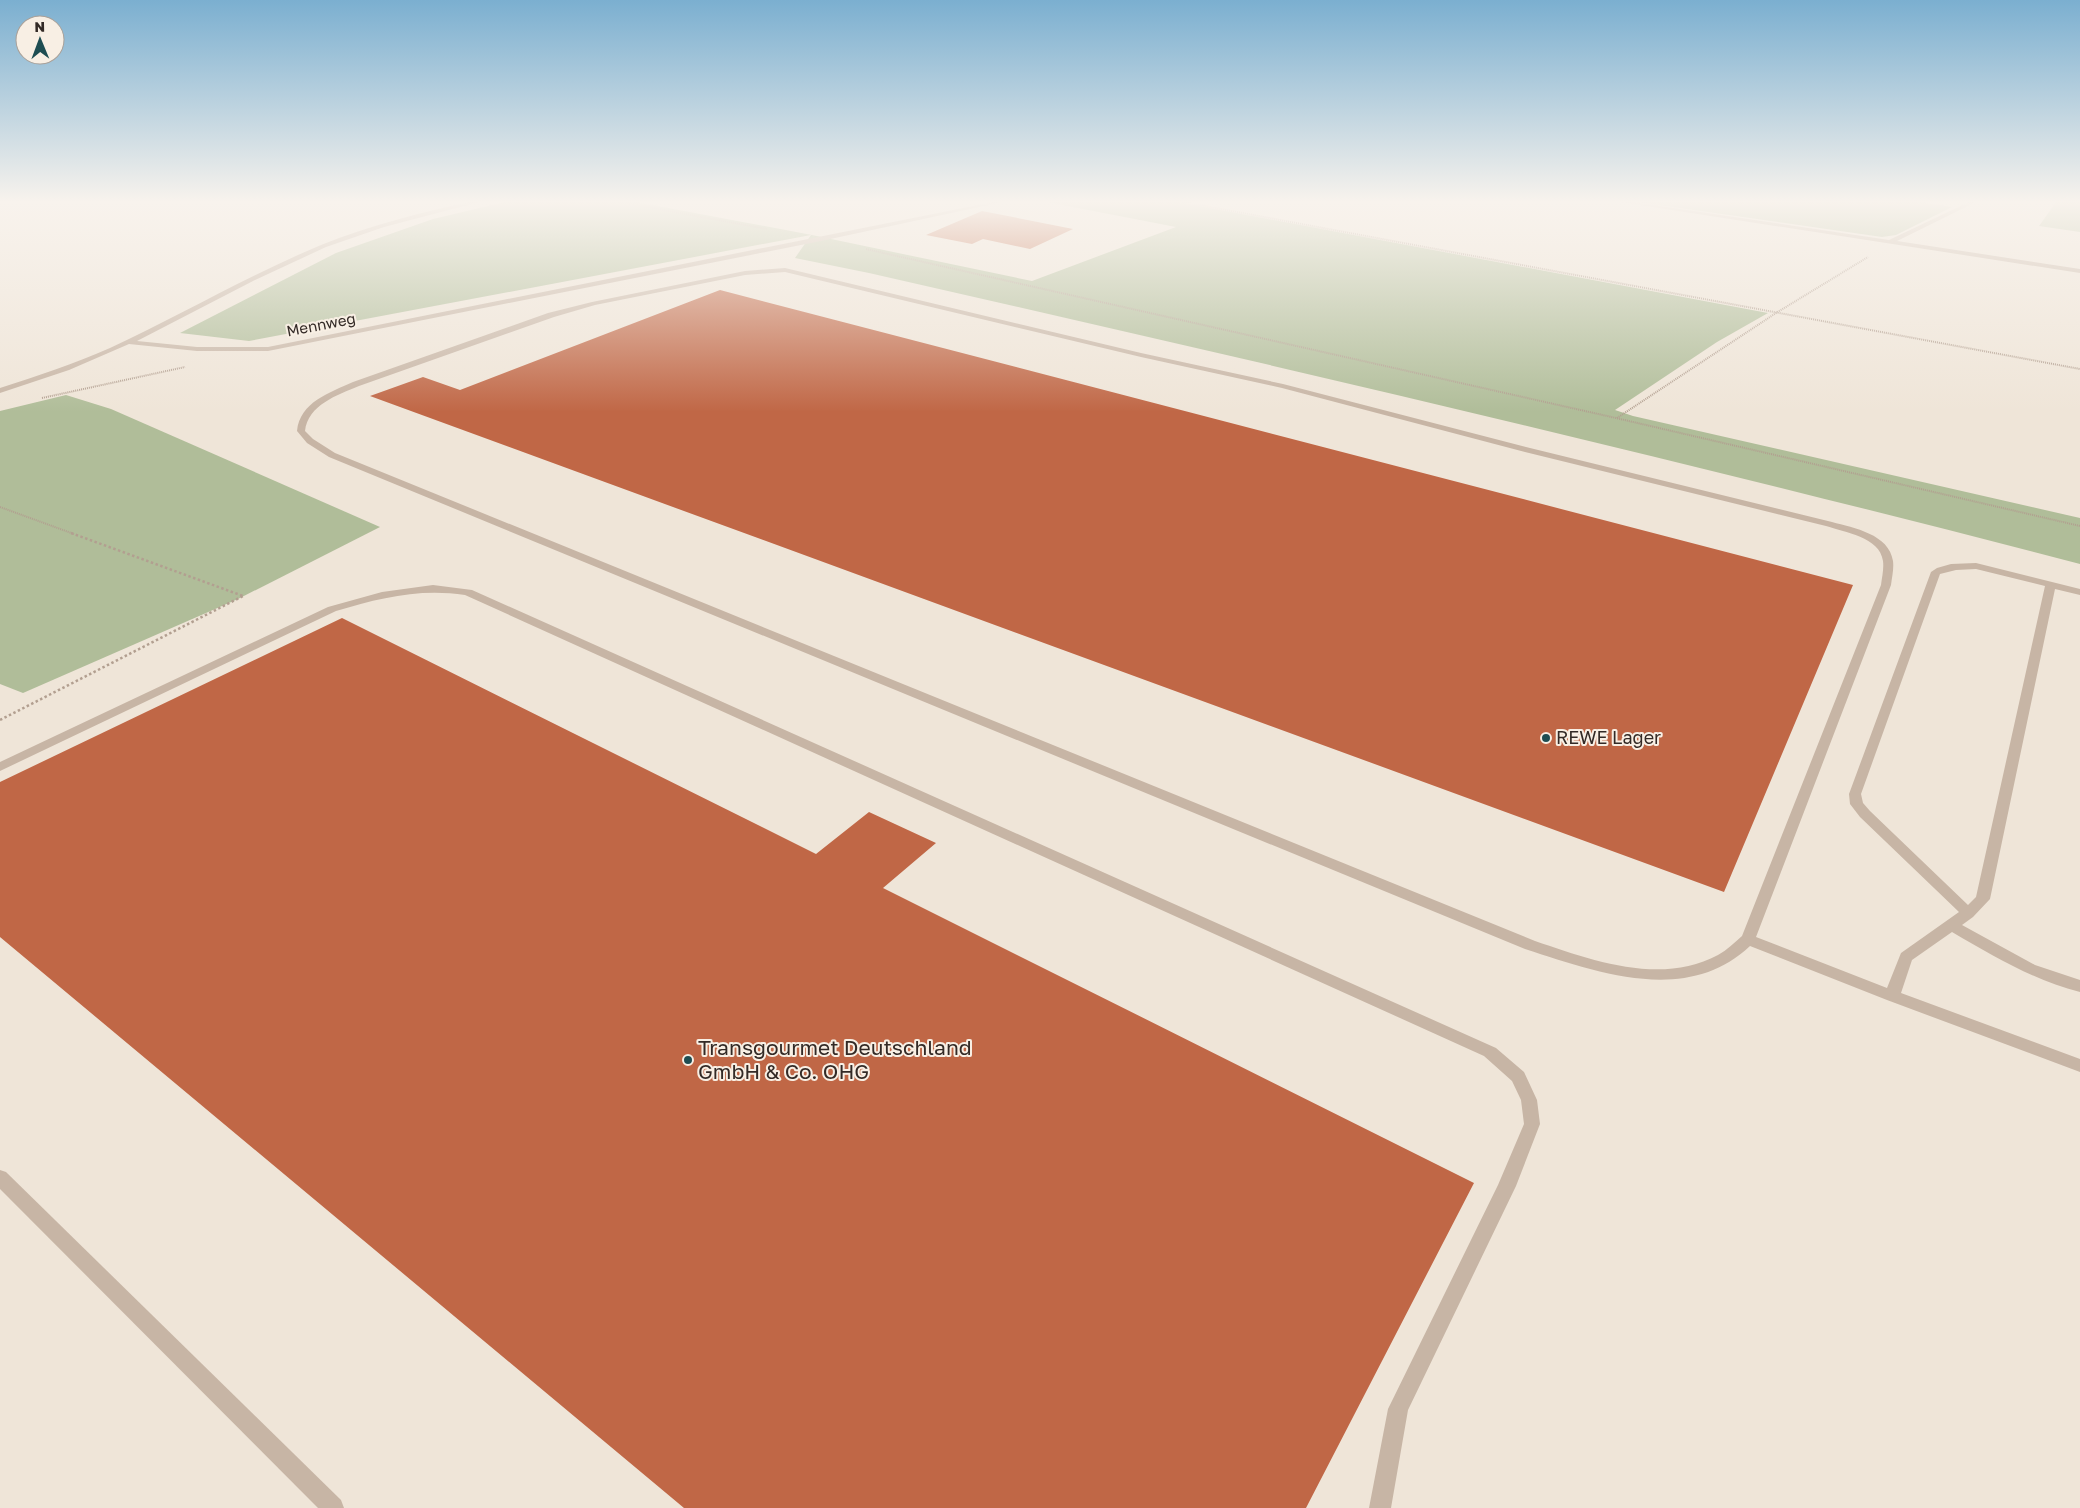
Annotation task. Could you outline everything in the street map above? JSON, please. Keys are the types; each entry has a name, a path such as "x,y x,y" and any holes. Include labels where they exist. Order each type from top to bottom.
{"street":[{"path":"128,342 268,271"},
{"name":"Mennweg","path":"0,392 62,370 128,342 197,349 268,349 658,271"},
{"path":"767,271 745,273 594,303 551,315 356,384 316,404 308,411 302,422 301,431 310,441 332,455 1530,945 1608,970 1649,975 1677,974 1704,967 1729,956 1748,939 1886,585 1887,554 1878,544 1865,536 1829,524 1528,450 1283,386 1141,355 791,271"},
{"path":"1968,913 1865,814 1857,804 1855,794 1936,572 1944,568 1976,566 2080,592"},
{"path":"1892,996 1906,957 1968,913 1983,899 2052,584"},
{"path":"0,767 332,610 394,592 448,588 468,592 1490,1052 1518,1077 1529,1100 1532,1124 1507,1186 1398,1409 1380,1508"},
{"path":"1951,925 2032,970 2063,982 2080,986"},
{"path":"1748,939 1892,996 2080,1066"},
{"path":"0,1177 334,1508"}],"path":[{"path":"965,271 1616,418 2080,526"},
{"path":"1554,271 2080,369"},
{"path":"1616,418 1776,313 1843,271"},
{"path":"38,399 192,366"},
{"path":"0,507 243,596 0,720"}],"green space":[{"path":"300,271 618,271 249,341 180,333"},
{"path":"861,271 986,271 1032,281 1058,271 1547,271 1768,313 1717,342 1615,410 1633,416 2080,518 2080,564 1778,487 1476,414"},
{"path":"66,395 111,409 380,527 238,599 23,693 0,684 0,411"}],"building":[{"name":"REWE Lager","path":"720,290 1853,585 1724,892 370,396 423,377 460,390"},
{"name":"Transgourmet Deutschland GmbH & Co. OHG","path":"342,618 816,854 869,812 936,843 883,888 1474,1183 1306,1508 684,1508 0,937 0,782"}],"place":[{"name":"REWE Lager","path":"1546,738"},
{"name":"Transgourmet Deutschland GmbH & Co. OHG","path":"688,1060"}]}
